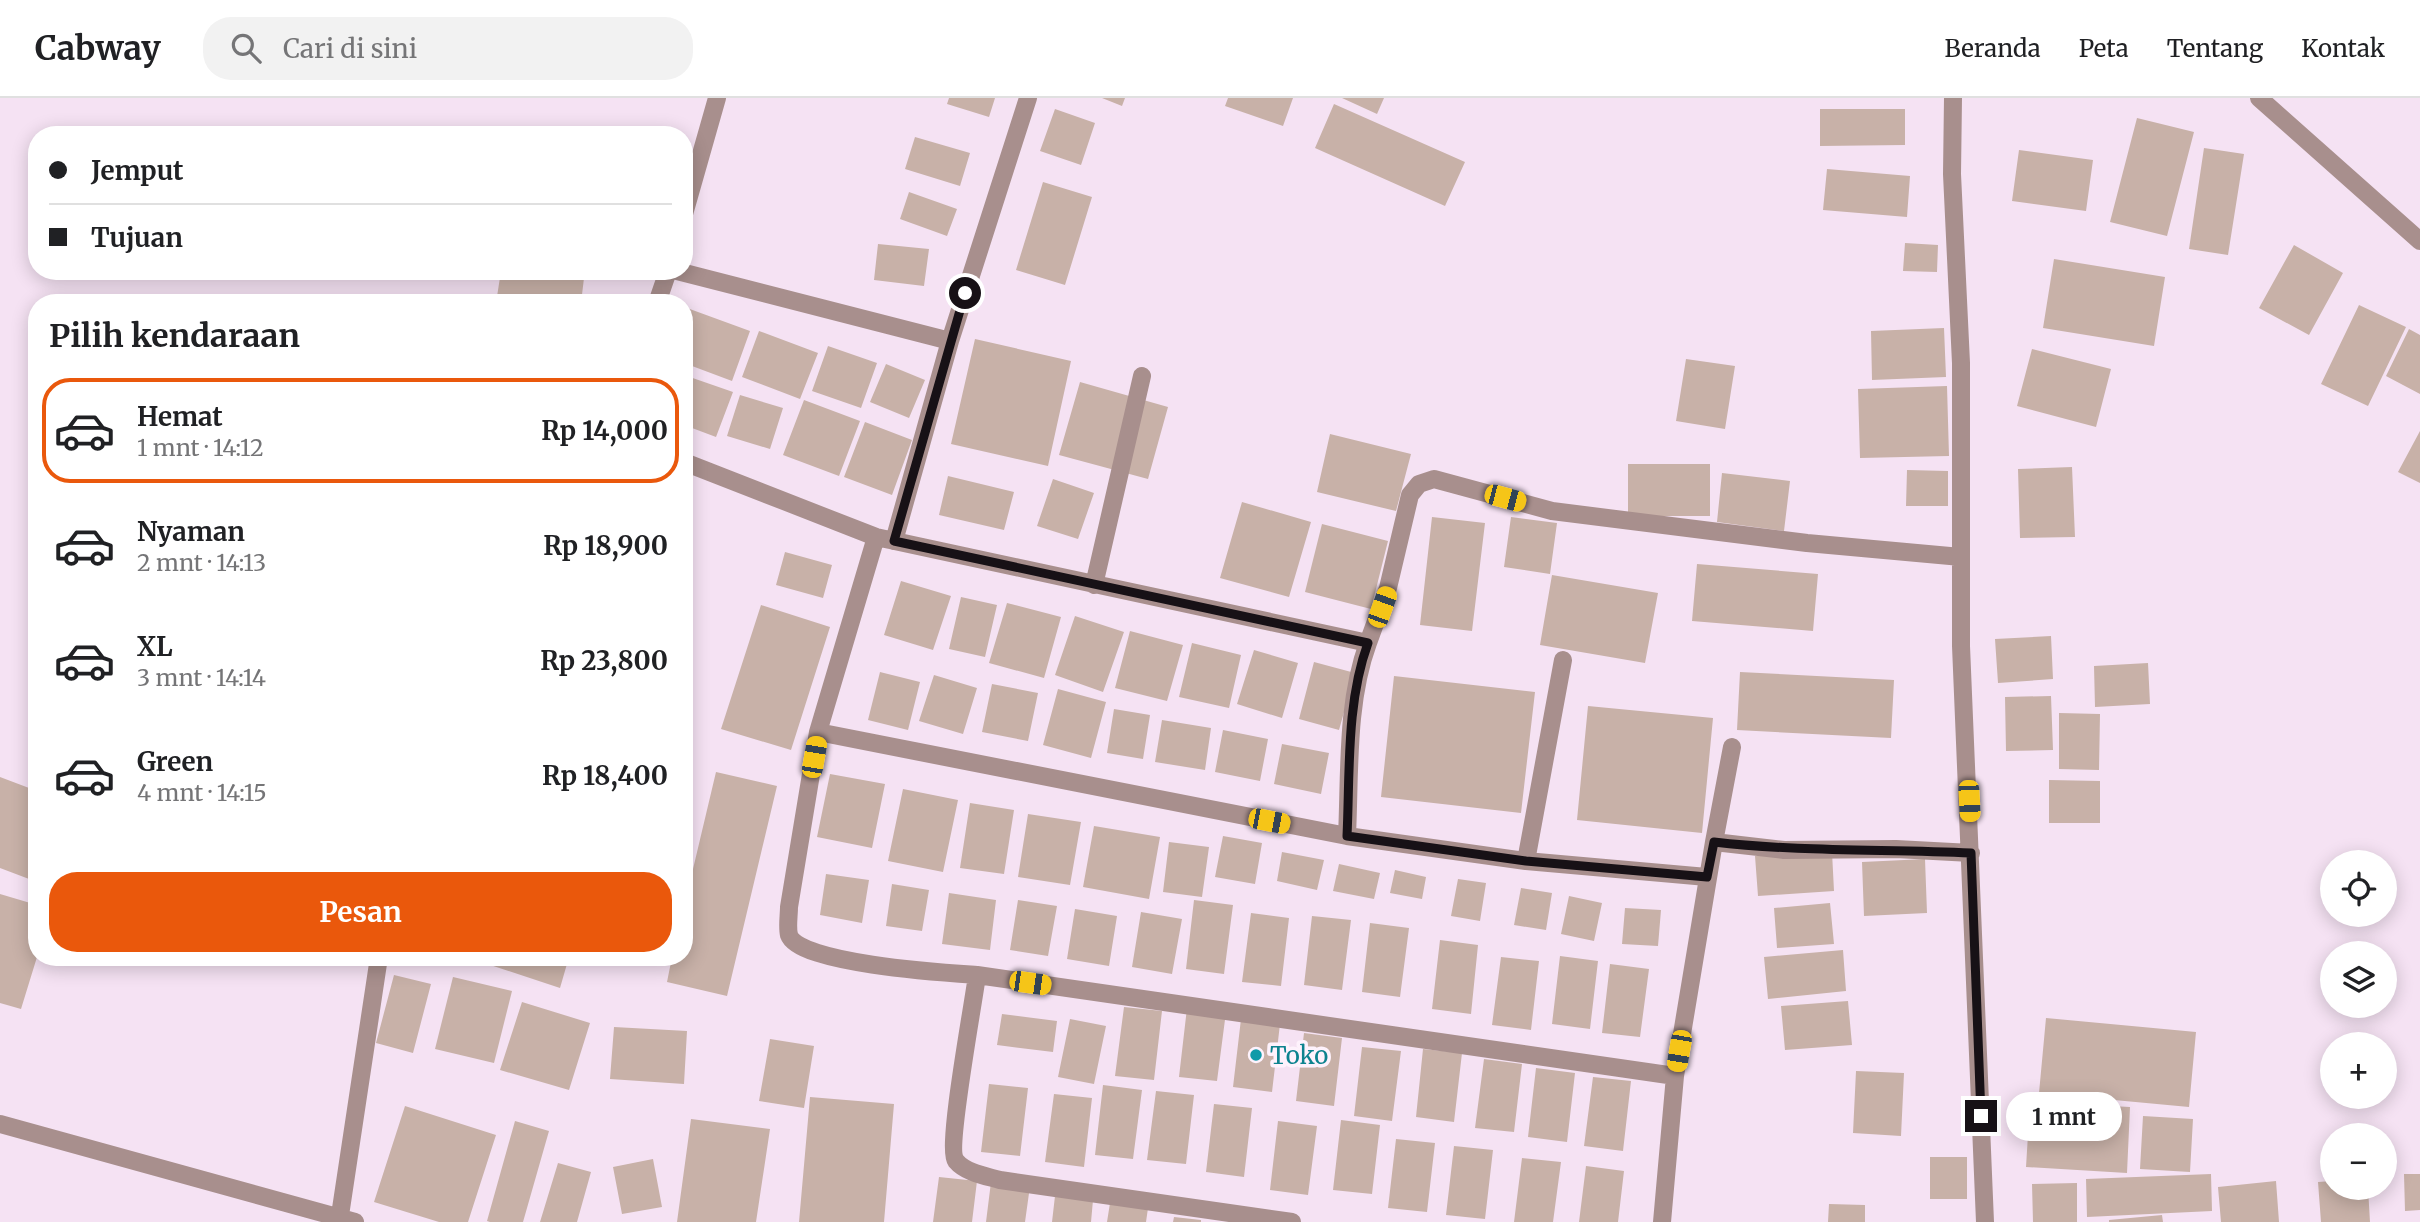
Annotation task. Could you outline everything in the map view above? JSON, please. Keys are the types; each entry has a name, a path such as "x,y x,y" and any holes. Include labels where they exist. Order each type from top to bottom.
{"street":[{"path":"693,182 717,98"},
{"path":"894,541 950,341 1028,98"},
{"path":"1952,98 1952,174 1961,363 1961,646 1985,1222"},
{"path":"2259,98 2420,241"},
{"path":"693,275 950,341"},
{"path":"1094,585 1142,376"},
{"path":"693,466 876,537 1094,585 1328,632 1368,643"},
{"path":"1347,836 1359,667 1388,588 1410,495 1419,484 1434,479 1552,511 1807,543 1961,557"},
{"path":"876,537 818,732 789,907 789,935 807,949 837,958 897,968 977,975 1675,1076"},
{"path":"1526,861 1563,660"},
{"path":"818,732 1347,836 1526,861 1707,877"},
{"path":"1662,1222 1675,1076 1707,877 1732,747"},
{"path":"1714,842 1784,850 1896,849 1971,853"},
{"path":"0,1124 345,1221 378,966"},
{"path":"977,975 955,1127 953,1154 957,1162 973,1172 1000,1180 1292,1222"}],"building":[{"path":"949,98 995,98 989,117 947,104"},
{"path":"1102,98 1125,98 1122,106"},
{"path":"1228,98 1293,98 1283,126 1225,106"},
{"path":"1342,98 1384,98 1377,114"},
{"path":"1334,104 1465,162 1445,206 1315,148"},
{"path":"1055,109 1095,123 1081,165 1040,151"},
{"path":"1820,109 1905,109 1905,145 1820,146"},
{"path":"2137,118 2194,132 2167,236 2110,222"},
{"path":"915,137 970,153 960,186 905,169"},
{"path":"2204,148 2244,154 2228,255 2189,249"},
{"path":"2019,150 2093,160 2086,211 2012,201"},
{"path":"1827,169 1910,176 1907,217 1823,210"},
{"path":"1043,182 1092,197 1065,285 1016,270"},
{"path":"909,192 957,209 947,236 900,219"},
{"path":"1905,243 1938,245 1937,272 1903,271"},
{"path":"878,244 929,249 924,286 874,280"},
{"path":"2294,245 2343,273 2309,335 2259,308"},
{"path":"2054,259 2165,277 2154,346 2043,328"},
{"path":"500,280 584,280 582,294 497,294"},
{"path":"2359,305 2406,327 2368,406 2321,384"},
{"path":"693,310 750,331 732,381 693,366"},
{"path":"1944,328 1946,377 1872,380 1871,331"},
{"path":"2409,329 2420,335 2420,394 2386,376"},
{"path":"759,331 818,353 800,399 742,377"},
{"path":"975,339 1071,361 1048,466 951,444"},
{"path":"828,346 877,363 861,408 812,391"},
{"path":"2032,349 2111,369 2096,427 2017,406"},
{"path":"1686,359 1735,366 1725,429 1676,421"},
{"path":"886,364 925,380 909,418 870,402"},
{"path":"693,378 733,392 716,437 693,428"},
{"path":"1080,382 1168,407 1148,479 1059,455"},
{"path":"1947,386 1949,456 1860,458 1858,389"},
{"path":"740,395 783,408 770,449 727,436"},
{"path":"804,400 860,421 839,476 783,455"},
{"path":"865,422 912,440 892,495 844,477"},
{"path":"2420,431 2420,483 2398,472"},
{"path":"1330,434 1411,454 1396,511 1317,492"},
{"path":"1628,464 1710,464 1710,516 1628,516"},
{"path":"2072,467 2075,537 2020,538 2018,469"},
{"path":"1907,470 1948,471 1948,506 1906,506"},
{"path":"1722,473 1790,481 1784,531 1717,522"},
{"path":"948,476 1014,492 1004,530 939,515"},
{"path":"1053,479 1094,493 1078,539 1037,526"},
{"path":"1242,502 1311,522 1289,597 1220,578"},
{"path":"1432,517 1485,523 1472,631 1420,625"},
{"path":"1511,517 1557,523 1550,574 1504,567"},
{"path":"1322,524 1388,541 1371,609 1305,592"},
{"path":"785,552 832,565 823,598 776,585"},
{"path":"1697,564 1818,574 1813,631 1692,621"},
{"path":"1552,575 1658,593 1645,663 1540,645"},
{"path":"901,581 951,596 933,650 884,635"},
{"path":"961,597 997,605 985,657 949,649"},
{"path":"1007,603 1061,617 1044,678 989,663"},
{"path":"761,605 830,627 791,750 721,729"},
{"path":"1075,616 1124,632 1103,692 1055,675"},
{"path":"1130,631 1183,645 1167,701 1115,688"},
{"path":"2051,636 2053,679 1998,683 1995,639"},
{"path":"1192,643 1241,655 1229,708 1179,697"},
{"path":"1254,650 1298,663 1282,718 1237,704"},
{"path":"1314,662 1355,673 1339,730 1299,719"},
{"path":"2148,663 2150,704 2095,707 2094,666"},
{"path":"880,672 920,682 908,730 868,720"},
{"path":"1740,672 1894,680 1891,738 1737,730"},
{"path":"934,675 977,688 963,734 919,721"},
{"path":"1394,676 1535,692 1521,813 1381,797"},
{"path":"992,684 1038,693 1028,741 982,732"},
{"path":"1058,689 1106,702 1091,758 1043,745"},
{"path":"2051,696 2053,750 2006,751 2005,697"},
{"path":"1588,706 1713,718 1702,833 1577,820"},
{"path":"1114,709 1150,715 1143,759 1107,753"},
{"path":"2059,713 2100,714 2099,770 2059,769"},
{"path":"1162,720 1211,728 1205,770 1155,762"},
{"path":"1223,730 1268,739 1260,781 1215,772"},
{"path":"1282,744 1329,753 1321,794 1274,784"},
{"path":"716,772 777,786 727,996 667,982 670,966 693,966 693,869"},
{"path":"830,774 885,784 872,848 817,837"},
{"path":"0,777 28,788 28,879 0,868"},
{"path":"2049,780 2100,781 2100,823 2049,823"},
{"path":"903,789 958,800 943,872 888,861"},
{"path":"970,803 1014,810 1004,874 960,868"},
{"path":"1028,814 1081,822 1070,885 1018,877"},
{"path":"1094,826 1160,837 1149,899 1083,887"},
{"path":"1223,836 1262,843 1255,884 1215,877"},
{"path":"1169,842 1209,847 1202,897 1163,892"},
{"path":"1282,852 1324,860 1317,890 1277,881"},
{"path":"1832,852 1834,891 1758,896 1755,856"},
{"path":"1925,859 1927,913 1864,916 1862,862"},
{"path":"1339,864 1380,873 1374,899 1333,891"},
{"path":"1395,870 1426,877 1422,899 1390,893"},
{"path":"826,874 869,880 862,923 820,915"},
{"path":"1458,879 1486,883 1480,921 1451,916"},
{"path":"892,884 929,890 922,931 886,926"},
{"path":"1521,888 1552,893 1546,930 1514,925"},
{"path":"949,893 996,900 990,950 942,944"},
{"path":"0,894 28,902 28,966 34,966 21,1009 0,1003"},
{"path":"1569,896 1602,903 1594,941 1561,934"},
{"path":"1018,900 1057,906 1048,956 1010,950"},
{"path":"1194,900 1233,905 1224,974 1186,969"},
{"path":"1830,903 1834,944 1777,948 1774,908"},
{"path":"1625,908 1661,910 1658,946 1622,944"},
{"path":"1075,909 1117,916 1109,966 1067,959"},
{"path":"1141,912 1182,919 1172,974 1132,967"},
{"path":"1251,913 1289,918 1281,986 1242,982"},
{"path":"1312,916 1351,920 1342,990 1304,985"},
{"path":"1370,923 1409,928 1400,997 1362,992"},
{"path":"1440,940 1478,945 1471,1014 1432,1009"},
{"path":"1843,950 1846,991 1768,999 1764,957"},
{"path":"1560,956 1598,961 1590,1029 1552,1024"},
{"path":"1501,957 1539,961 1531,1030 1492,1025"},
{"path":"1610,964 1649,969 1640,1037 1602,1033"},
{"path":"493,966 566,966 560,988"},
{"path":"394,975 431,984 413,1053 376,1043"},
{"path":"453,977 512,991 494,1063 435,1049"},
{"path":"1848,1001 1852,1045 1785,1050 1781,1006"},
{"path":"522,1002 590,1023 569,1090 500,1070"},
{"path":"1124,1007 1162,1011 1154,1080 1115,1076"},
{"path":"1187,1008 1226,1012 1217,1081 1179,1077"},
{"path":"1002,1014 1057,1021 1053,1052 997,1045"},
{"path":"2046,1018 2196,1032 2189,1107 2039,1093"},
{"path":"1070,1019 1106,1026 1094,1084 1058,1077"},
{"name":"Toko","path":"1241,1019 1280,1024 1272,1092 1233,1087"},
{"path":"614,1027 687,1031 684,1084 610,1079"},
{"path":"1304,1033 1342,1038 1334,1106 1296,1101"},
{"path":"770,1039 814,1046 804,1108 759,1101"},
{"path":"1362,1047 1401,1051 1392,1121 1354,1116"},
{"path":"1423,1049 1462,1053 1454,1122 1416,1117"},
{"path":"1484,1059 1522,1064 1514,1132 1475,1128"},
{"path":"1536,1068 1575,1073 1567,1142 1528,1137"},
{"path":"1856,1071 1904,1073 1901,1136 1853,1133"},
{"path":"1593,1077 1631,1081 1623,1151 1584,1146"},
{"path":"989,1084 1028,1088 1020,1156 981,1152"},
{"path":"1103,1085 1142,1090 1133,1159 1095,1155"},
{"path":"1156,1091 1194,1095 1186,1164 1147,1160"},
{"path":"1054,1094 1092,1098 1084,1167 1045,1162"},
{"path":"810,1097 894,1104 884,1222 799,1222"},
{"path":"2030,1102 2130,1107 2127,1173 2026,1167"},
{"path":"1214,1104 1252,1108 1244,1177 1206,1172"},
{"path":"405,1106 496,1135 468,1222 439,1222 374,1202"},
{"path":"2143,1116 2193,1119 2190,1172 2140,1169"},
{"path":"691,1119 770,1129 756,1222 677,1222"},
{"path":"1341,1120 1380,1125 1372,1194 1333,1190"},
{"path":"515,1121 549,1131 523,1222 490,1222 487,1221"},
{"path":"1278,1121 1317,1126 1308,1195 1270,1190"},
{"path":"1396,1139 1435,1143 1427,1212 1388,1208"},
{"path":"1454,1146 1493,1150 1485,1219 1446,1215"},
{"path":"1930,1157 1967,1157 1967,1199 1930,1199"},
{"path":"1522,1158 1561,1162 1553,1222 1514,1222"},
{"path":"653,1159 662,1207 622,1214 613,1167"},
{"path":"558,1163 591,1172 577,1222 540,1222"},
{"path":"1586,1166 1624,1171 1618,1222 1579,1222"},
{"path":"2211,1174 2212,1211 2087,1217 2086,1179"},
{"path":"2404,1174 2420,1174 2420,1210 2405,1211"},
{"path":"939,1177 977,1181 972,1222 933,1222"},
{"path":"2276,1181 2279,1222 2221,1222 2218,1187"},
{"path":"991,1182 1030,1186 1025,1222 986,1222"},
{"path":"2318,1182 2320,1200 2369,1200 2370,1222 2321,1222"},
{"path":"2077,1183 2077,1222 2033,1222 2032,1184"},
{"path":"1055,1196 1093,1200 1091,1222 1052,1222"},
{"path":"1110,1203 1148,1208 1146,1222 1107,1222"},
{"path":"1829,1204 1865,1205 1865,1222 1828,1222"},
{"path":"2162,1215 2163,1222 2109,1222 2109,1220"},
{"path":"1174,1217 1201,1220 1201,1222 1173,1222"}],"place":[{"name":"Toko","path":"1256,1055"}],"route":[{"path":"965,293 894,541 1124,592 1328,632 1368,643 1359,667 1354,708 1347,836 1526,861 1707,877 1714,842 1784,850 1896,849 1971,853 1981,1116"}]}
